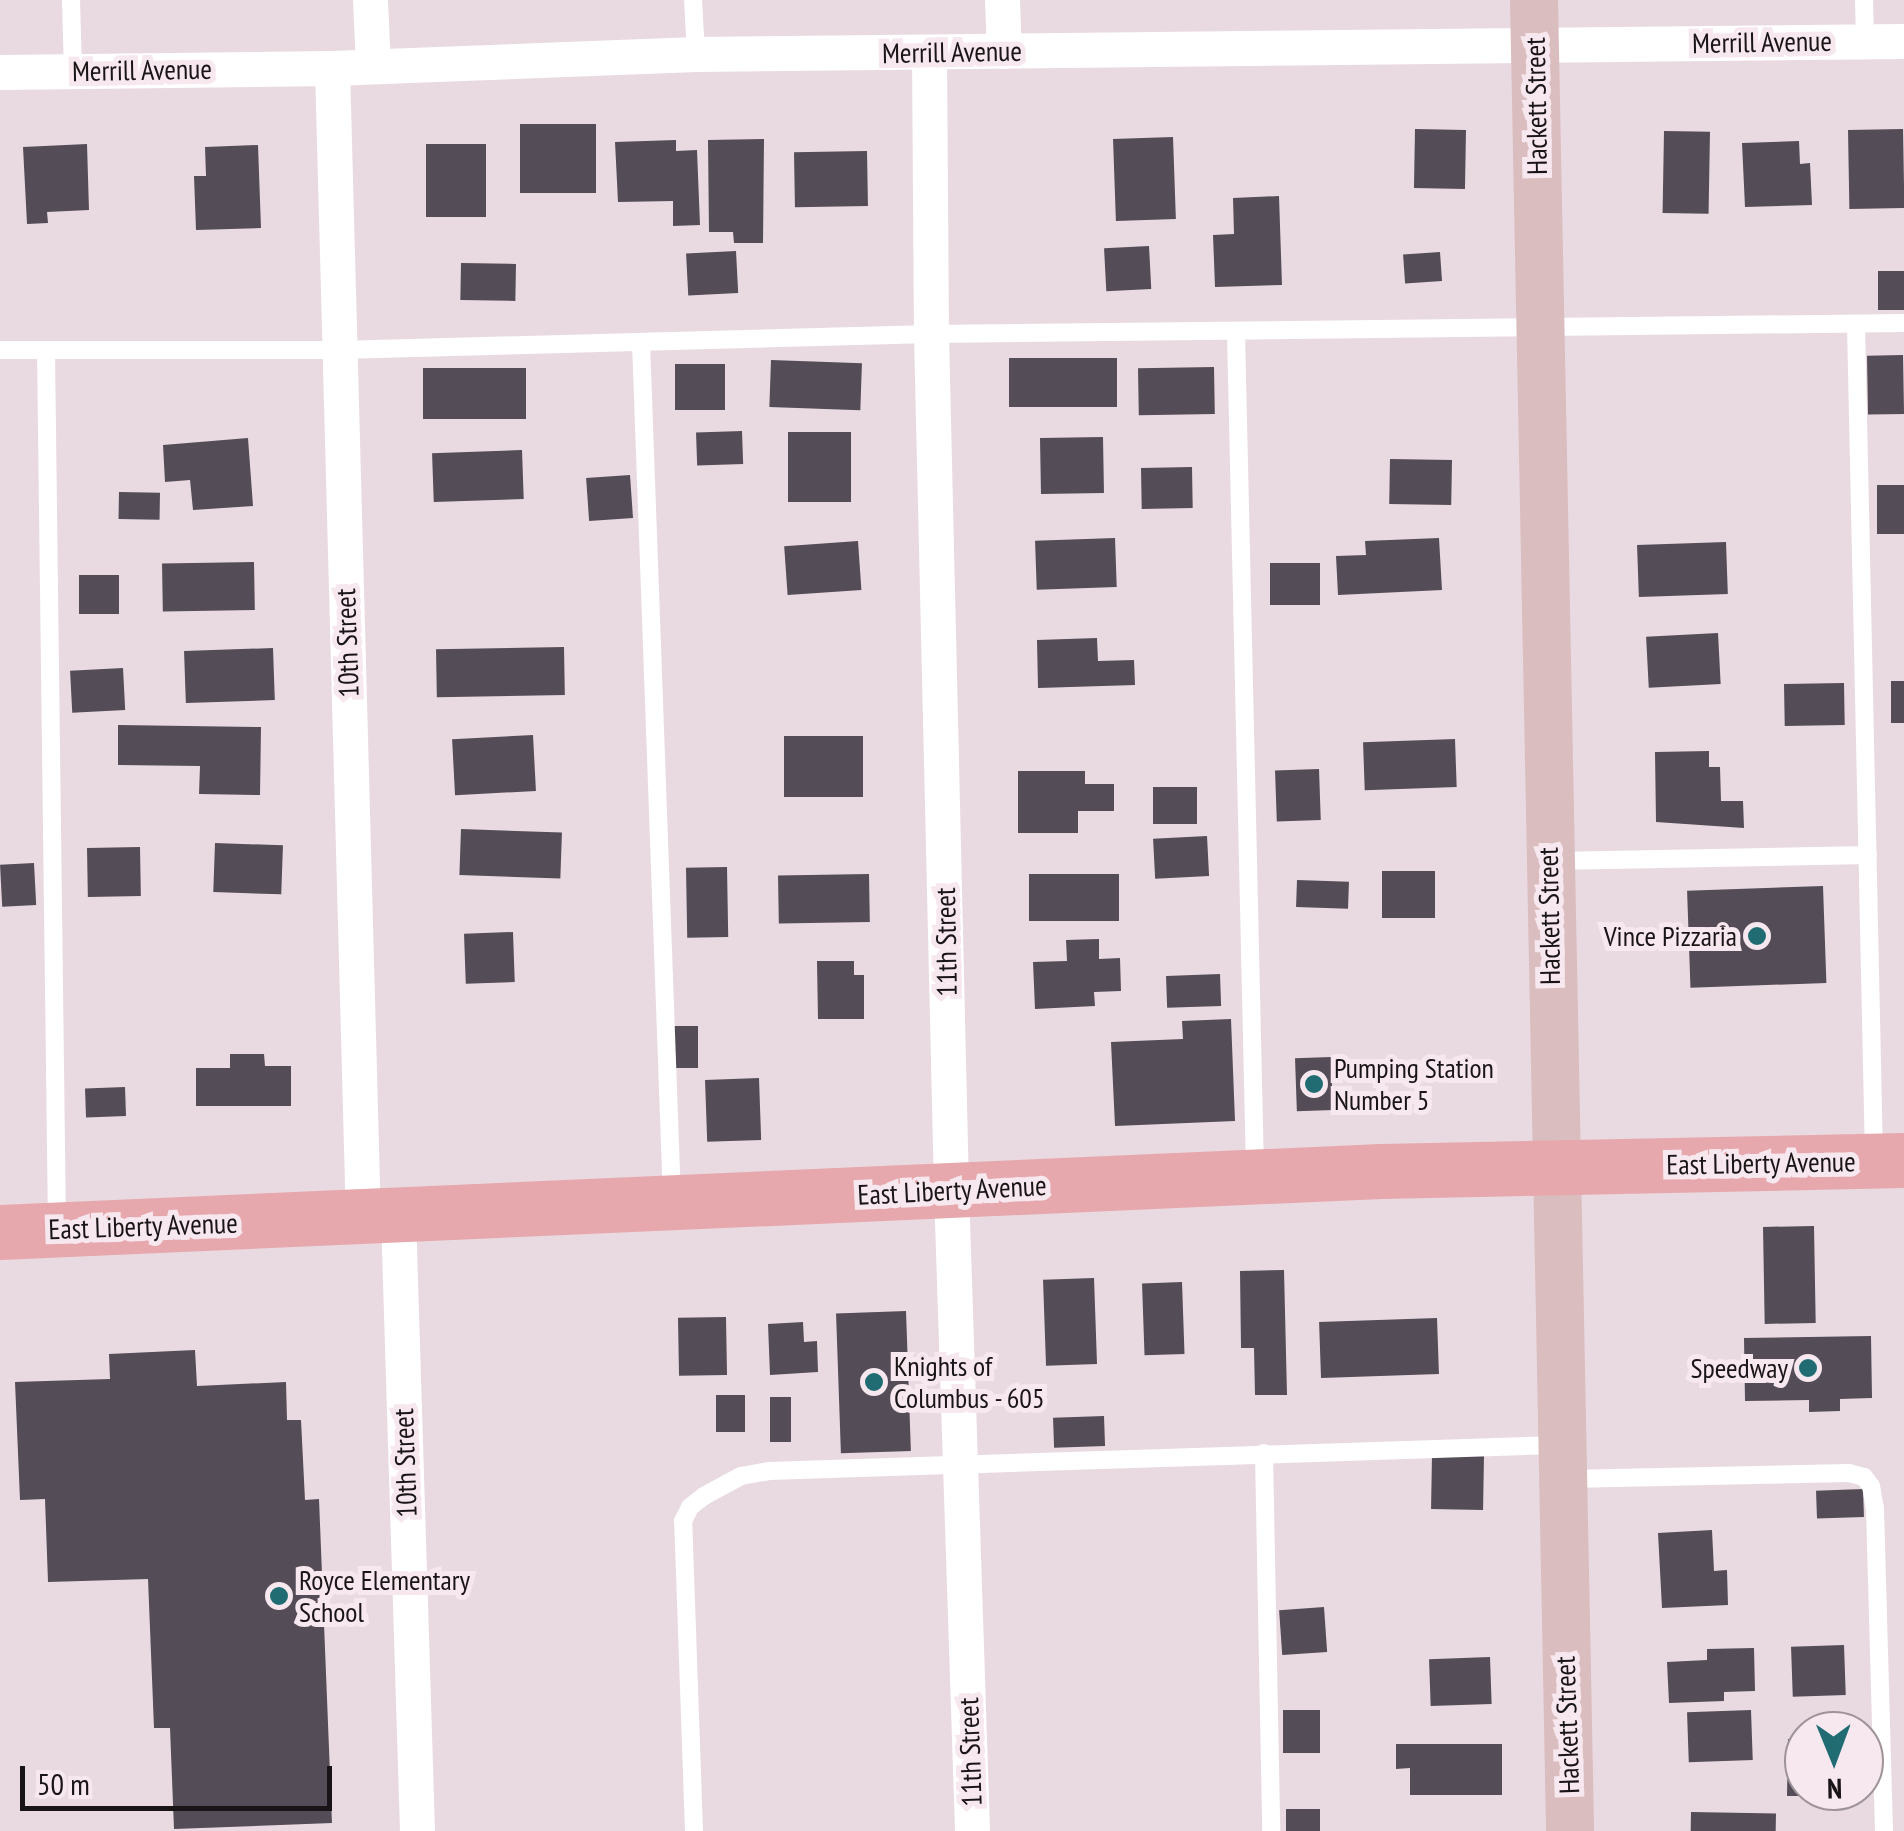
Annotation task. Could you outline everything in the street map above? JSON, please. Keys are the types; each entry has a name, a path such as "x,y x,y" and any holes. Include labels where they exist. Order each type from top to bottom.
{"main road":[{"name":"East Liberty Avenue","path":"0,1232 1255,1177 1889,1160"}],"street":[{"path":"370,0 373,66"},
{"path":"1002,0 1004,51"},
{"name":"Merrill Avenue","path":"0,72 332,68 696,54 1004,51 1535,23 1904,40"},
{"name":"Hackett Street","path":"1535,23 1548,861 1570,1831"},
{"name":"11th Street","path":"929,53 931,334 972,1831"},
{"name":"10th Street","path":"332,68 339,350 380,1217 417,1831"}],"lane":[{"path":"71,0 73,71"},
{"path":"694,0 696,54"},
{"path":"1864,0 1865,41"},
{"path":"0,350 339,350 931,334 1904,323"},
{"path":"1856,324 1868,854 1889,1160"},
{"path":"1236,333 1255,1177"},
{"path":"641,342 672,1204"},
{"path":"46,351 57,1230"},
{"path":"1548,861 1868,854"},
{"path":"1264,1452 1271,1831"},
{"path":"694,1831 683,1521 690,1507 742,1476 769,1471 1264,1452 1850,1473 1864,1478 1871,1486 1874,1509 1884,1831"}],"building":[{"path":"520,124 596,124 596,193 520,193"},
{"path":"1415,129 1466,130 1465,189 1414,188"},
{"path":"1903,129 1904,208 1849,209 1848,130"},
{"path":"1664,131 1710,132 1709,214 1663,213"},
{"path":"1173,137 1176,219 1116,221 1113,139"},
{"path":"764,139 763,243 734,243 733,232 709,232 708,140"},
{"path":"676,140 676,151 697,150 700,225 673,226 673,201 618,202 615,142"},
{"path":"1799,141 1800,164 1810,163 1812,205 1745,207 1742,143"},
{"path":"87,144 89,210 47,212 48,223 27,224 23,147"},
{"path":"426,144 486,144 486,217 426,217"},
{"path":"258,145 261,228 196,230 194,176 206,176 205,147"},
{"path":"867,151 868,206 795,207 794,152"},
{"path":"1279,196 1282,285 1215,287 1213,235 1234,234 1233,198"},
{"path":"1149,246 1151,289 1106,291 1104,248"},
{"path":"736,251 738,293 688,296 686,254"},
{"path":"1440,252 1442,281 1405,284 1403,255"},
{"path":"461,263 516,264 515,301 460,300"},
{"path":"1878,271 1904,271 1904,310 1878,310"},
{"path":"1903,355 1904,414 1868,415 1867,356"},
{"path":"1009,358 1117,358 1117,407 1009,407"},
{"path":"771,360 862,363 860,410 769,407"},
{"path":"675,364 725,364 725,410 675,410"},
{"path":"1214,367 1215,414 1139,415 1138,368"},
{"path":"423,368 526,368 526,419 423,419"},
{"path":"742,431 743,464 697,466 696,433"},
{"path":"788,432 851,432 851,502 788,502"},
{"path":"1103,437 1104,493 1041,494 1040,438"},
{"path":"248,438 253,506 193,510 190,480 165,482 163,445"},
{"path":"522,450 524,499 434,502 432,453"},
{"path":"1390,459 1452,460 1451,505 1389,504"},
{"path":"1192,467 1193,508 1142,509 1141,468"},
{"path":"630,475 633,518 589,521 586,478"},
{"path":"1877,485 1904,485 1904,534 1877,534"},
{"path":"119,492 160,493 160,520 119,519"},
{"path":"1115,538 1117,587 1037,590 1035,541"},
{"path":"1439,538 1442,590 1338,595 1336,556 1366,555 1365,541"},
{"path":"858,541 861,590 788,595 784,546"},
{"path":"1726,542 1728,594 1639,597 1637,545"},
{"path":"254,562 255,610 163,612 162,564"},
{"path":"1270,563 1320,563 1320,605 1270,605"},
{"path":"79,575 119,575 119,614 79,614"},
{"path":"1718,633 1721,684 1649,688 1646,637"},
{"path":"1097,638 1098,661 1134,660 1135,685 1038,688 1037,640"},
{"path":"564,647 565,695 437,697 436,649"},
{"path":"273,648 275,700 186,703 184,651"},
{"path":"123,668 125,710 72,713 70,671"},
{"path":"1891,681 1904,681 1904,723 1891,723"},
{"path":"1844,683 1845,725 1785,726 1784,684"},
{"path":"118,725 261,727 260,795 199,794 200,766 118,765"},
{"path":"533,735 536,791 455,795 452,739"},
{"path":"784,736 863,736 863,797 784,797"},
{"path":"1455,739 1457,787 1365,790 1363,742"},
{"path":"1709,751 1709,767 1720,767 1721,801 1743,801 1744,828 1656,822 1655,752"},
{"path":"1319,769 1321,820 1277,822 1275,771"},
{"path":"1018,771 1085,771 1085,784 1114,784 1114,811 1078,811 1078,833 1018,833"},
{"path":"1153,787 1197,787 1197,824 1153,824"},
{"path":"461,829 562,833 560,878 459,875"},
{"path":"1207,836 1209,876 1155,879 1153,839"},
{"path":"215,843 283,845 281,894 213,892"},
{"path":"140,847 141,896 88,897 87,848"},
{"path":"34,863 36,905 2,907 0,865"},
{"path":"727,867 728,937 687,938 686,868"},
{"path":"1382,871 1435,871 1435,918 1382,918"},
{"path":"869,874 870,922 779,924 778,876"},
{"path":"1029,874 1119,874 1119,921 1029,921"},
{"path":"1297,880 1349,882 1348,909 1296,907"},
{"name":"Vince Pizzaria","path":"1823,886 1826,983 1690,988 1687,891"},
{"path":"513,932 515,982 466,984 464,934"},
{"path":"1099,939 1099,959 1120,958 1121,991 1094,992 1095,1006 1035,1009 1033,962 1067,961 1066,940"},
{"path":"817,961 854,961 854,975 864,975 864,1019 818,1019"},
{"path":"1220,974 1221,1006 1167,1008 1166,976"},
{"path":"1231,1019 1235,1121 1115,1126 1111,1042 1183,1039 1182,1021"},
{"path":"673,1026 698,1026 698,1068 673,1068"},
{"path":"230,1054 264,1054 265,1066 291,1066 291,1106 196,1106 196,1068 230,1068"},
{"name":"Pumping Station Number 5","path":"1331,1057 1333,1110 1297,1111 1295,1058"},
{"path":"759,1078 761,1140 707,1142 705,1080"},
{"path":"125,1087 126,1116 86,1117 85,1088"},
{"name":"Speedway","path":"1814,1226 1816,1323 1765,1324 1763,1227"},
{"path":"1284,1270 1287,1395 1255,1395 1254,1348 1241,1348 1240,1271"},
{"path":"1094,1278 1097,1364 1046,1366 1043,1280"},
{"path":"1182,1282 1185,1354 1145,1355 1142,1283"},
{"name":"Knights of Columbus - 605","path":"906,1311 911,1451 841,1453 836,1313"},
{"path":"726,1317 727,1375 679,1376 678,1318"},
{"path":"1437,1318 1439,1374 1321,1378 1319,1322"},
{"path":"803,1322 804,1342 817,1341 818,1372 770,1375 768,1324"},
{"name":"Speedway","path":"1871,1336 1872,1398 1840,1399 1840,1411 1809,1412 1809,1400 1745,1401 1744,1338"},
{"path":"195,1350 197,1386 286,1382 287,1420 301,1420 305,1500 319,1499 332,1823 174,1829 170,1728 154,1728 148,1579 48,1582 45,1499 20,1500 15,1382 110,1379 109,1354"},
{"path":"716,1395 745,1395 745,1432 716,1432"},
{"path":"770,1397 791,1397 791,1442 770,1442"},
{"path":"1104,1416 1105,1446 1054,1448 1053,1418"},
{"path":"1432,1455 1484,1456 1483,1510 1431,1509"},
{"path":"1863,1489 1864,1517 1817,1519 1816,1491"},
{"path":"1712,1530 1714,1571 1727,1570 1728,1605 1662,1608 1658,1533"},
{"path":"1324,1607 1327,1652 1282,1655 1279,1610"},
{"path":"1844,1645 1846,1695 1793,1697 1791,1647"},
{"path":"1754,1648 1755,1691 1724,1692 1724,1701 1669,1703 1667,1662 1707,1660 1707,1649"},
{"path":"1490,1657 1492,1704 1431,1706 1429,1659"},
{"path":"1283,1710 1320,1710 1320,1753 1283,1753"},
{"path":"1751,1710 1753,1760 1689,1762 1687,1712"},
{"path":"1396,1744 1502,1744 1502,1795 1410,1795 1410,1768 1396,1769"},
{"path":"1286,1809 1320,1809 1320,1831 1286,1831"},
{"path":"1691,1812 1776,1813 1776,1831 1691,1831"}],"place":[{"name":"Vince Pizzaria","path":"1757,936"},
{"name":"Pumping Station Number 5","path":"1314,1084"},
{"name":"Speedway","path":"1808,1368"},
{"name":"Knights of Columbus - 605","path":"874,1382"},
{"name":"Royce Elementary School","path":"279,1596"}]}
